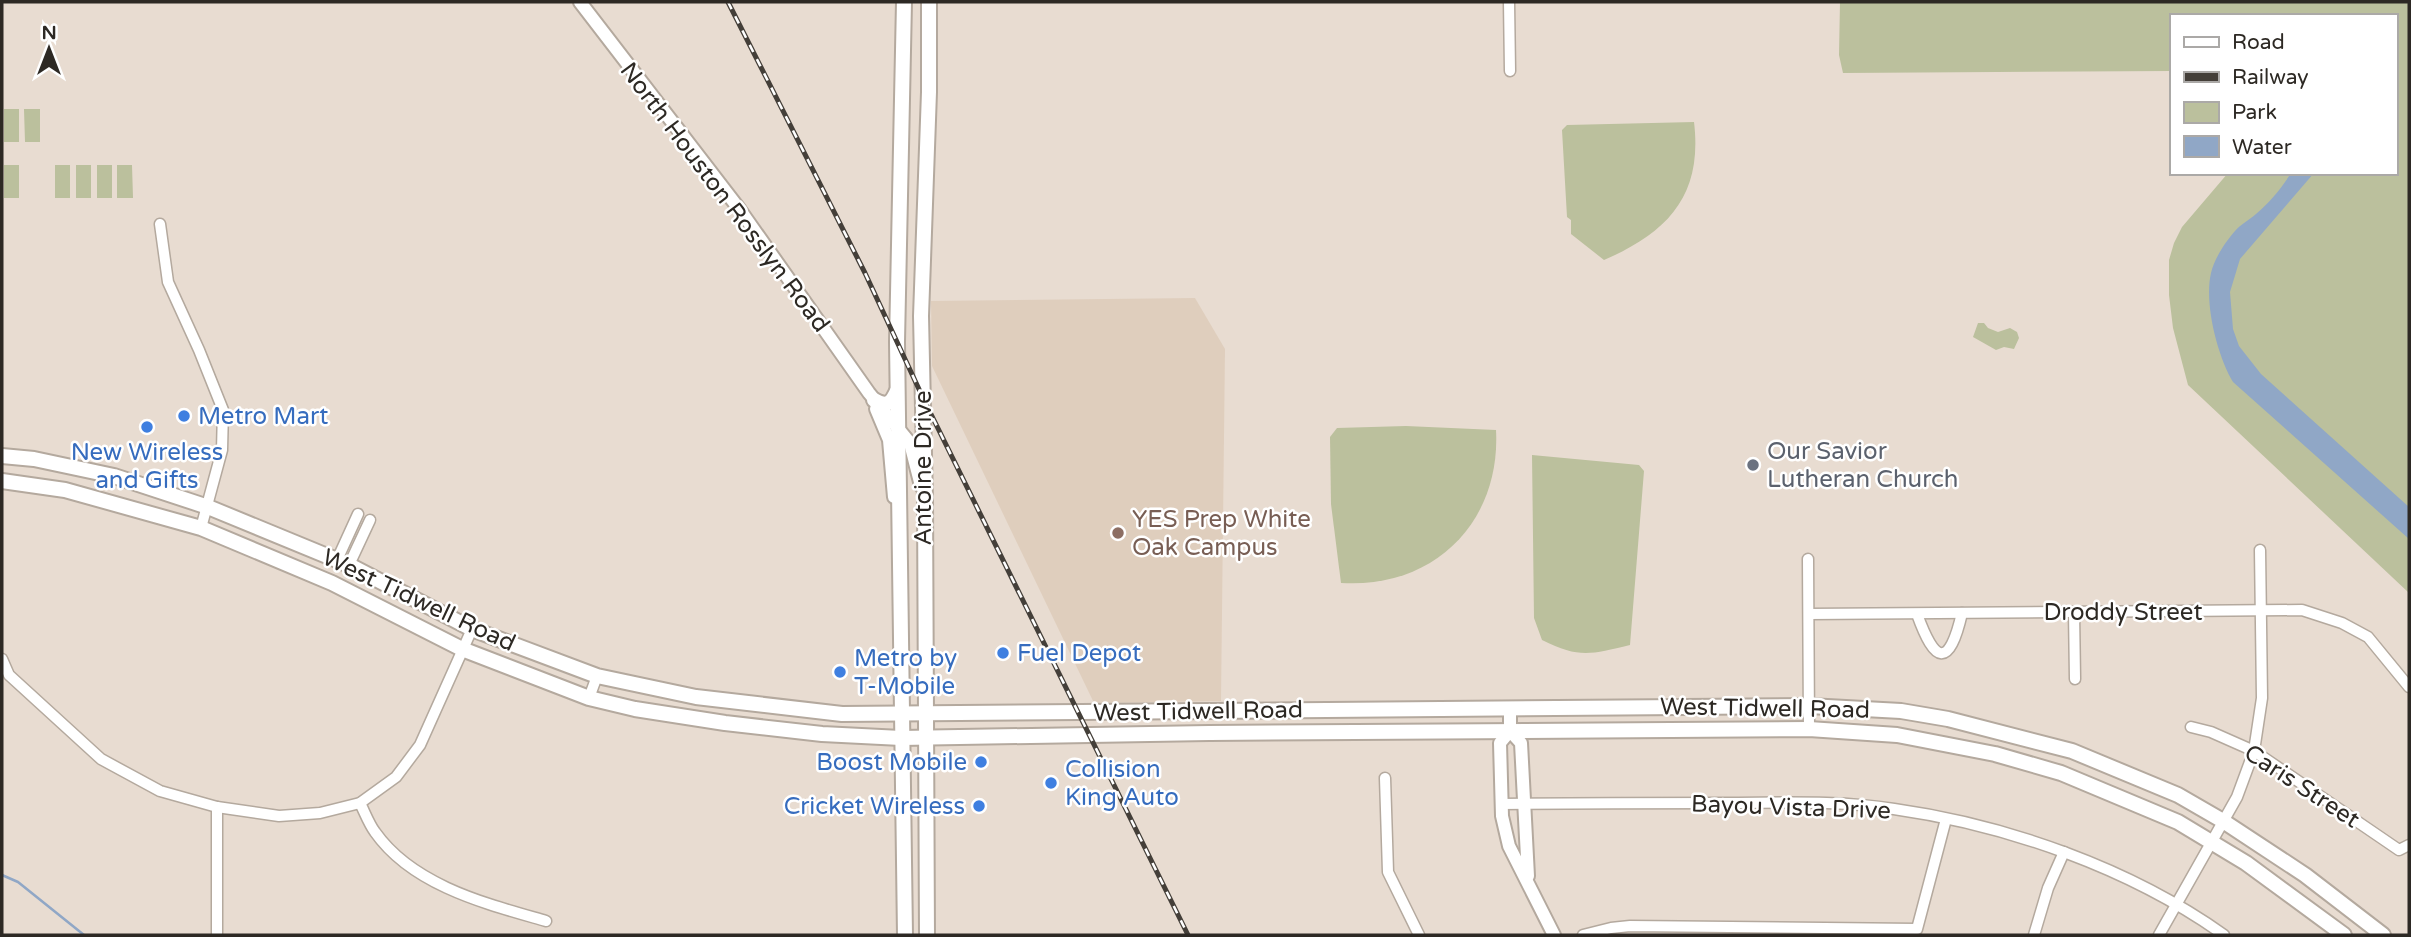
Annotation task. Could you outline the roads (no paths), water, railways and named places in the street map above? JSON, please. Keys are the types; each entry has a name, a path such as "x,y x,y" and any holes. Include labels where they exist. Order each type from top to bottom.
{"main road":[{"name":"Antoine Drive","path":"904,2 898,520 905,935"},
{"name":"Antoine Drive","path":"927,935 925,500 921,316 929,92 929,2"},
{"path":"872,397 884,405 888,404 898,390"},
{"name":"West Tidwell Road","path":"2,456 34,459 114,476 208,507 343,562 472,629 597,676 696,697 842,714 1678,706 1809,706 1901,711 2001,732 2072,751 2178,796 2223,821 2305,875 2383,935"},
{"name":"West Tidwell Road","path":"2,481 65,490 201,528 332,583 462,649 589,698 635,709 725,723 822,734 901,738 1678,729 1810,729 1897,735 1995,754 2061,774 2150,809 2246,863 2341,933"},
{"path":"899,555 924,557"},
{"path":"332,583 343,562"},
{"path":"1678,706 1678,729"},
{"path":"1345,709 1346,732"},
{"path":"1209,711 1209,733"},
{"path":"1051,712 1053,736"},
{"path":"1995,754 2001,732"},
{"path":"2341,933 2352,912"}],"street":[{"name":"North Houston Rosslyn Road","path":"580,2 768,248 872,397 910,443 925,500"},
{"path":"1509,2 1510,71"},
{"path":"160,224 168,282 223,410 222,450 201,528"},
{"name":"North Houston Rosslyn Road","path":"872,397 888,440 890,473 898,520"},
{"path":"343,562 358,514"},
{"path":"343,562 370,520"},
{"path":"2159,935 2237,797 2254,751 2262,698 2260,550"},
{"path":"1808,559 1810,729"},
{"name":"Droddy Street","path":"1809,614 2302,610 2342,623 2368,637 2409,687"},
{"path":"2074,612 2075,679"},
{"path":"1917,614 1930,645 1942,654 1953,646 1962,613"},
{"path":"2,659 9,675 101,759 160,791 217,807 279,816 320,813 360,803 396,777 420,745 472,629"},
{"path":"589,698 597,676"},
{"path":"1510,708 1510,731 1500,743 1501,804 1509,846 1554,935"},
{"name":"Caris Street","path":"2191,727 2211,732 2254,751 2399,850 2409,845"},
{"path":"1510,731 1521,743 1528,880"},
{"path":"1385,778 1388,872 1419,935"},
{"path":"360,803 375,833 409,867 446,888 546,921"},
{"name":"Bayou Vista Drive","path":"1501,804 1806,803 1892,808 1946,819 2064,852 2175,904 2224,935"},
{"path":"217,807 217,935"},
{"path":"1583,935 1630,926 1917,929 1946,819"},
{"path":"2034,935 2048,888 2064,852"}],"water":[{"path":"2290,175 2312,175 2240,259 2230,292 2233,329 2239,346 2261,374 2409,507 2409,539 2233,382 2222,358 2213,329 2209,299 2211,273 2224,245 2235,231 2266,205"}],"waterway":[{"path":"2,875 18,882 84,935"}],"railway":[{"path":"728,2 865,273 924,400 1188,935"}],"place":[{"name":"Metro Mart","path":"184,416"},
{"name":"New Wireless and Gifts","path":"147,427"},
{"name":"Our Savior Lutheran Church","path":"1753,465"},
{"name":"YES Prep White Oak Campus","path":"1118,533"},
{"name":"Fuel Depot","path":"1003,653"},
{"name":"Metro by T-Mobile","path":"840,672"},
{"name":"Boost Mobile","path":"981,762"},
{"name":"Collision King Auto","path":"1051,783"},
{"name":"Cricket Wireless","path":"979,806"}]}
